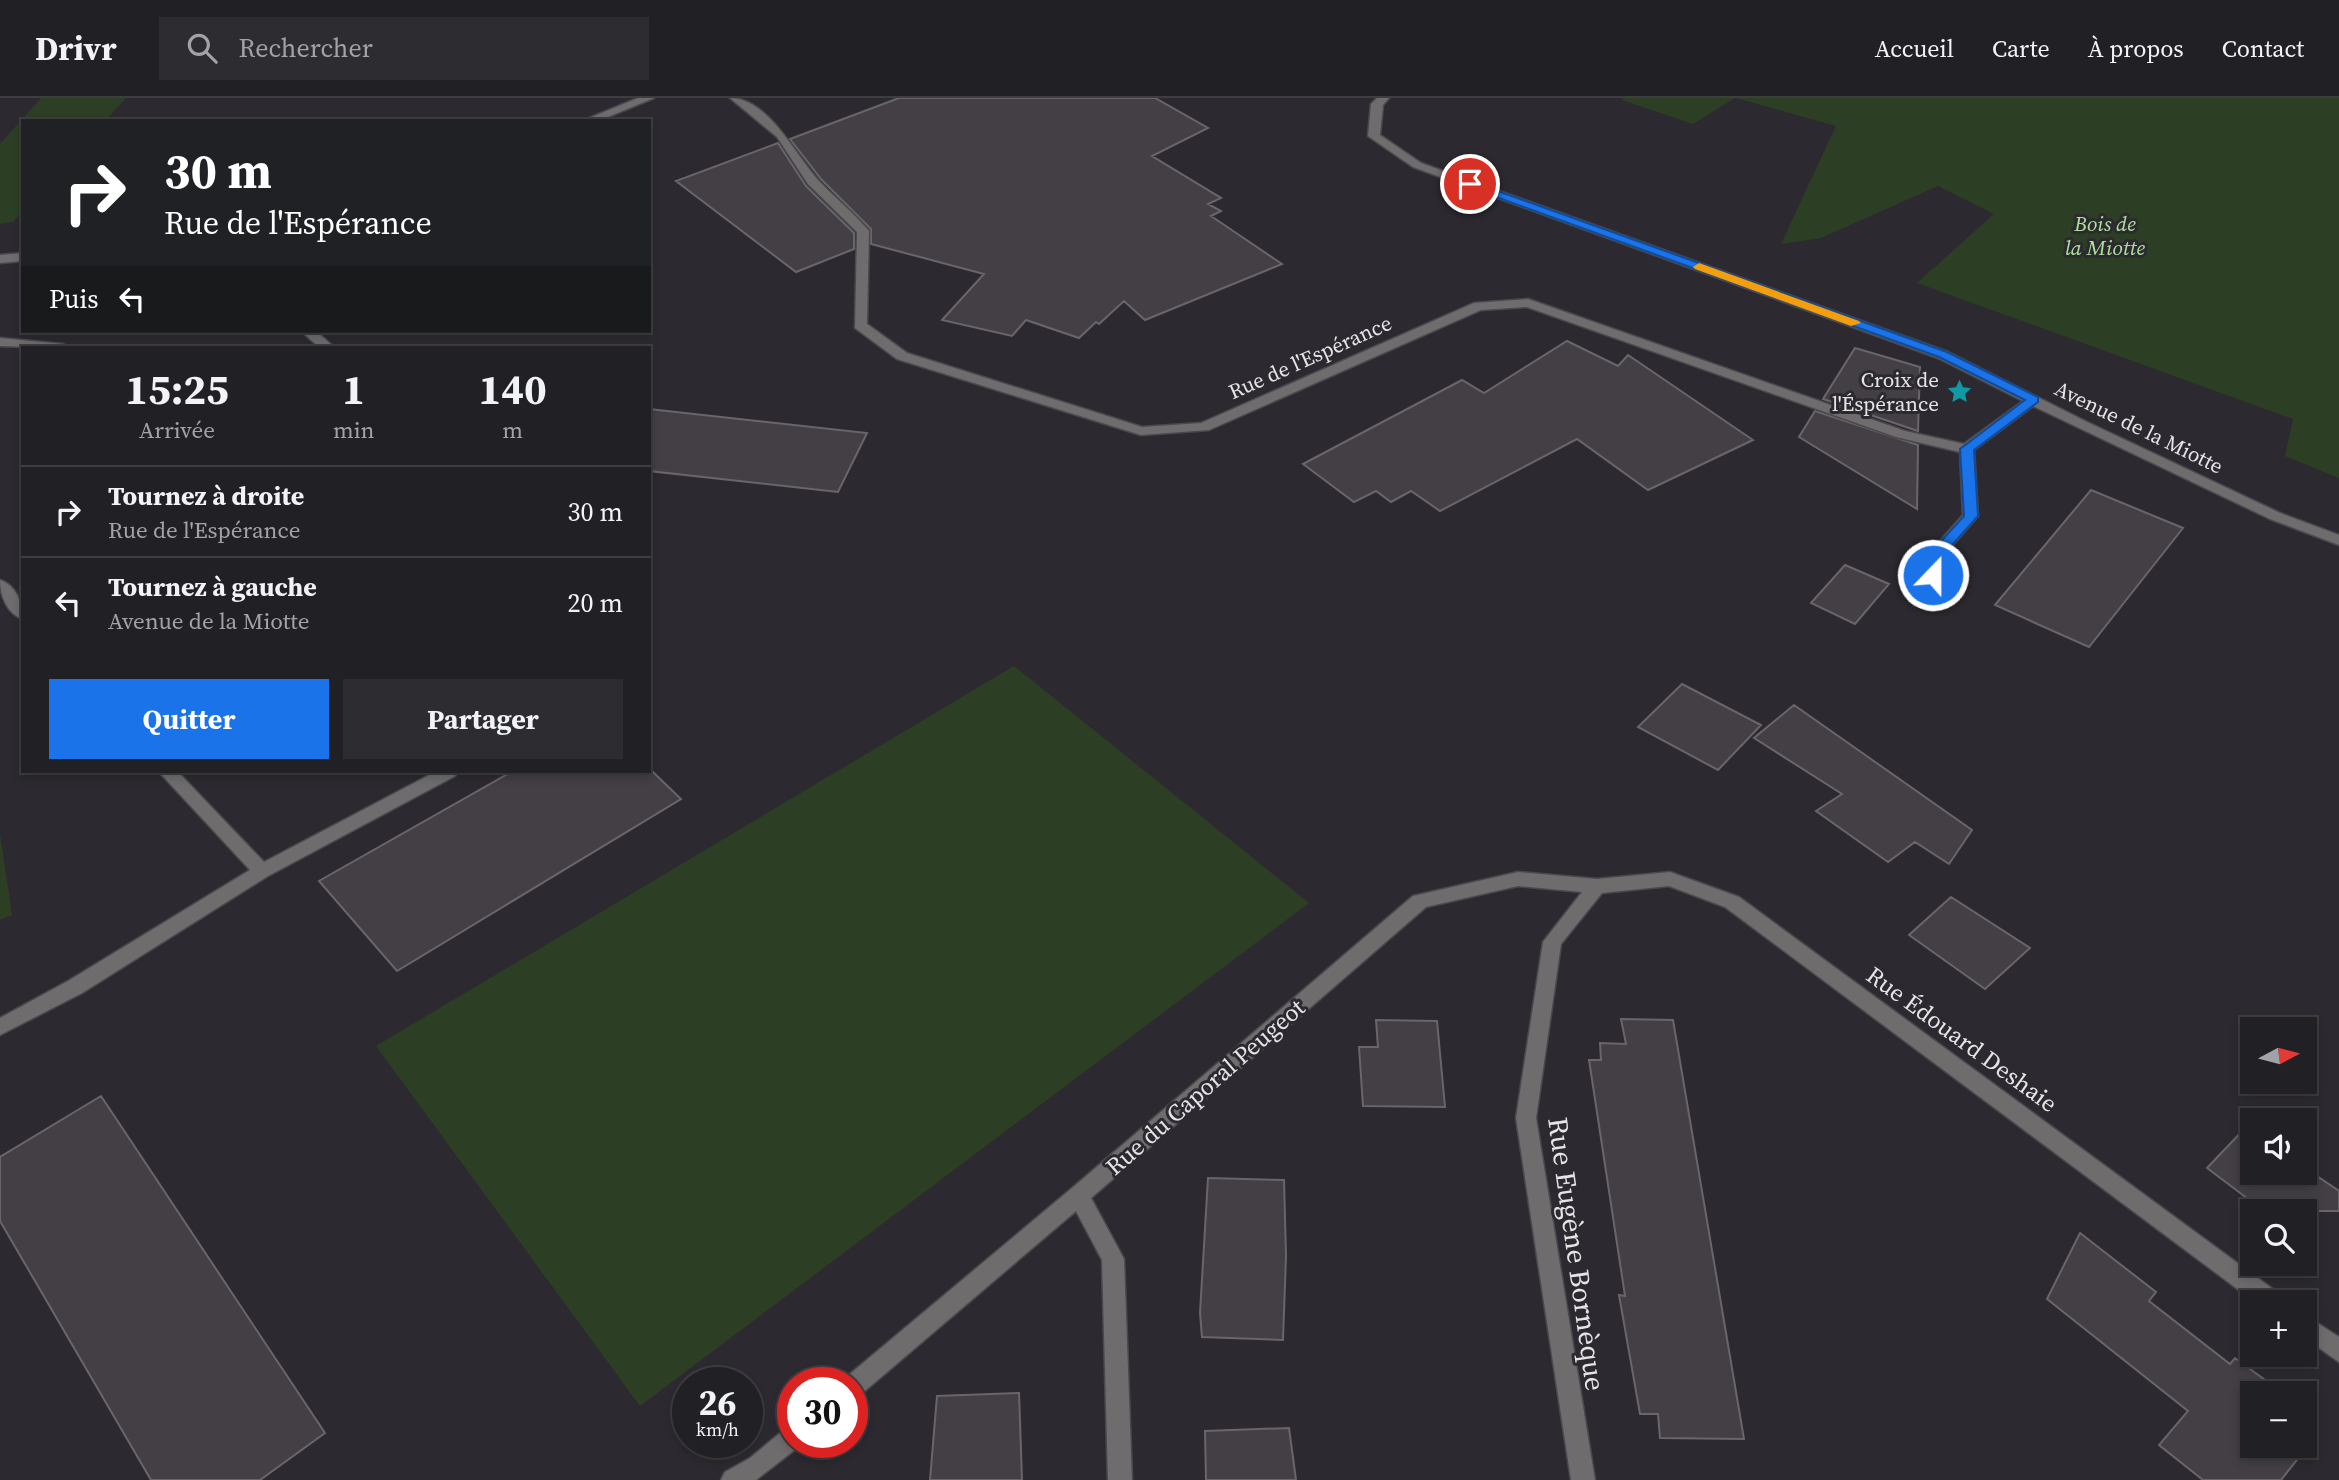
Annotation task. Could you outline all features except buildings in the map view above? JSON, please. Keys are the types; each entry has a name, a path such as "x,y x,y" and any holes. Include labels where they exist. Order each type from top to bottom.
{"street":[{"path":"592,119 648,98"},
{"name":"Rue de l'Espérance","path":"736,98 781,135 812,181 863,231 860,325 902,356 1141,431 1204,427 1479,306 1528,303 1901,434 1967,449"},
{"name":"Avenue de la Miotte","path":"1383,98 1377,104 1374,136 1417,165 1943,355 2080,424 2275,516 2339,540"},
{"path":"0,259 21,257"},
{"path":"310,333 326,346"},
{"path":"0,342 42,346"},
{"path":"1934,590 1931,560 1971,516 1967,449 2034,399"},
{"path":"0,585 21,611"},
{"path":"170,773 262,871"},
{"path":"0,1027 75,987 262,871 447,773"},
{"name":"Rue Édouard Deshaie","path":"1597,886 1670,878 1732,902 2257,1290"},
{"name":"Rue du Caporal Peugeot","path":"868,1374 1079,1196 1420,901 1518,879 1597,886"},
{"name":"Rue Eugène Bornèque","path":"1583,1480 1526,1118 1552,942 1597,886"},
{"path":"1079,1196 1113,1259 1120,1480"},
{"path":"2317,1334 2339,1351"},
{"path":"733,1480 758,1466 777,1450"}],"green space":[{"path":"41,98 126,98 107,119 22,119"},
{"path":"1735,98 1693,124 1622,100"},
{"name":"Bois de la Miotte","path":"1736,98 2339,98 2339,478 2285,456 2293,419 1917,283 1994,214 1938,186 1821,238 1781,244 1836,126"},
{"path":"21,120 21,213 13,222 0,224 0,144"},
{"path":"1014,666 1309,903 692,1367 672,1367 672,1382 640,1406 376,1046"},
{"path":"0,834 12,915 0,920"}],"slow traffic":[{"path":"1699,267 1855,323"}],"place":[{"name":"Croix de l'Éspérance","path":"1959,391"}],"route":[{"path":"1470,184 1943,355 2034,399 1967,449 1971,516 1931,560 1933,575"}]}
